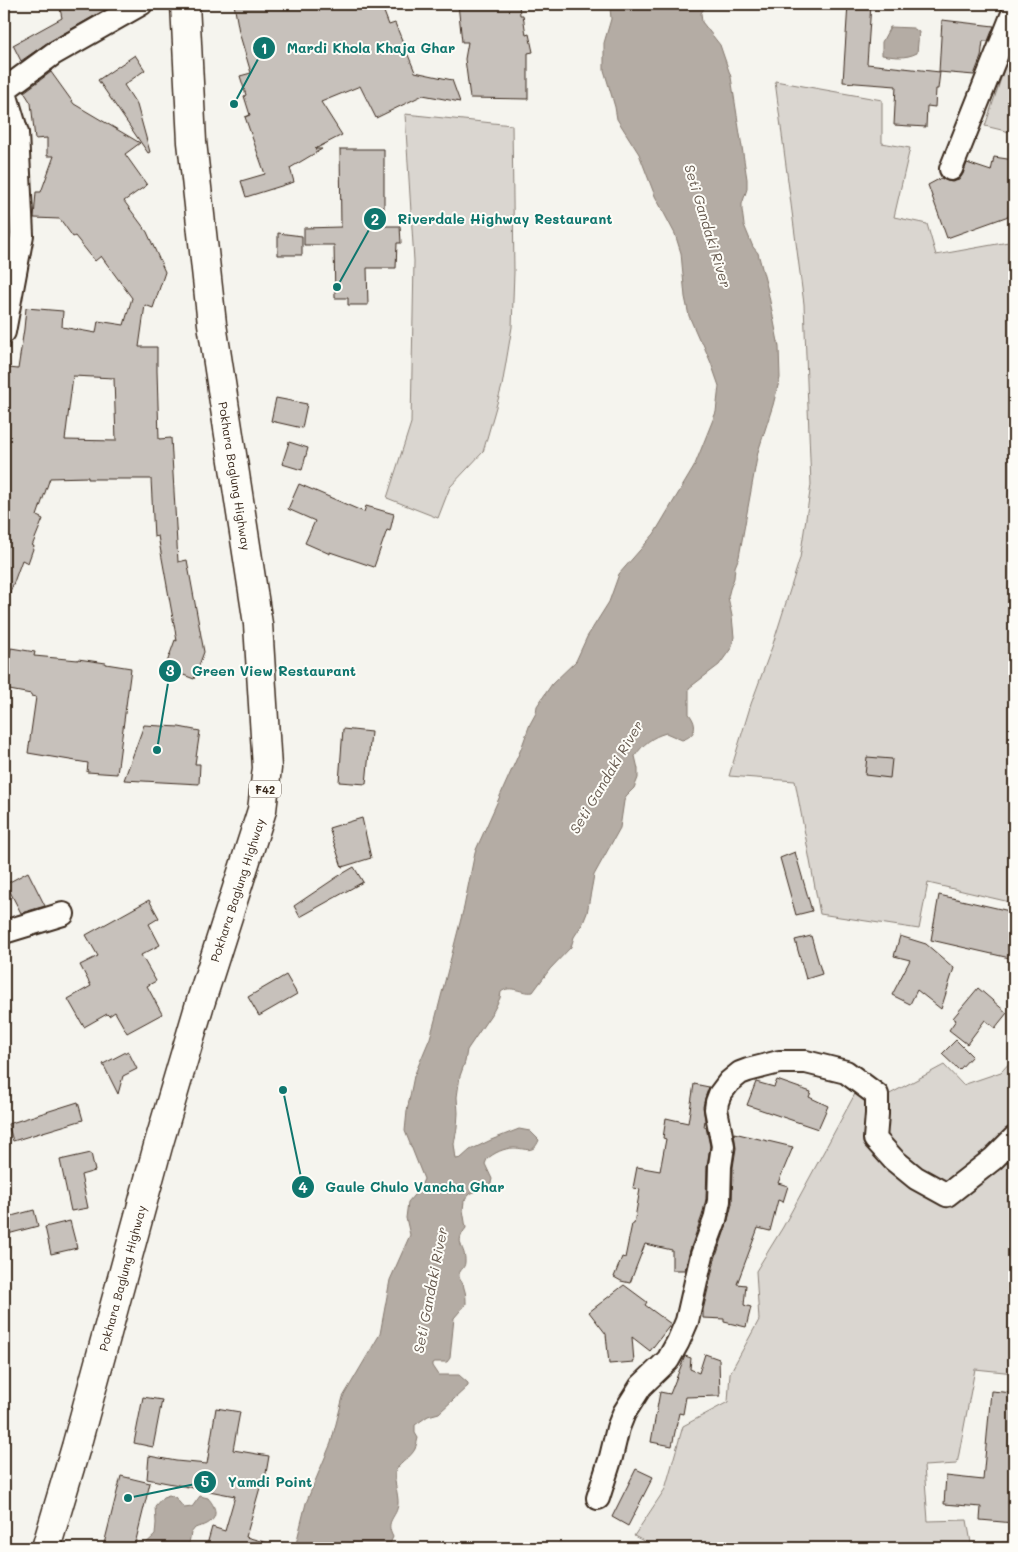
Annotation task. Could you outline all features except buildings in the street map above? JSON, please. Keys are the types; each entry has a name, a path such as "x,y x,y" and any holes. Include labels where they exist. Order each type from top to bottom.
{"highway":[{"name":"Pokhara Baglung Highway","path":"46,1548 158,1146 199,1007 262,810 267,768 258,624 212,324 193,152 185,4"}],"street":[{"path":"4,332 22,235 17,133 4,89 53,54 141,4"},
{"path":"951,169 1014,11"},
{"path":"4,932 62,914"},
{"path":"598,1498 618,1428 624,1414 642,1386 668,1360 687,1321 702,1255 716,1220 723,1146 716,1109 720,1094 729,1082 740,1073 779,1062 806,1062 846,1072 877,1095 875,1139 894,1160 916,1178 948,1195 993,1159 1014,1138"}],"shaded area":[{"path":"1014,40 1014,133 985,126"},
{"path":"775,81 882,100 882,143 910,148 894,217 927,224 936,255 1014,241 1014,903 928,883 919,929 820,914 795,781 729,776 800,558 811,485 804,304"},
{"path":"405,114 512,125 514,272 512,327 502,386 483,452 450,487 438,518 387,498 411,423 414,261"},
{"path":"1014,1058 1014,1131 956,1177 943,1182 906,1159 882,1137 886,1096 944,1065 963,1085 1001,1072"},
{"path":"856,1092 872,1101 867,1142 909,1183 950,1206 975,1188 1014,1150 1014,1176 1007,1202 1014,1203 1014,1373 975,1369 957,1464 924,1466 928,1521 967,1520 971,1543 1014,1542 1014,1548 657,1548 634,1536 665,1489 683,1426 728,1402 730,1373 759,1320 756,1271 783,1227"}],"water":[{"name":"Seti Gandaki River","path":"608,4 707,4 701,13 702,22 720,45 731,77 747,179 747,189 742,204 744,225 753,247 758,253 768,291 779,347 780,378 758,452 739,557 728,597 734,637 732,647 719,665 689,688 689,714 694,722 693,733 682,740 666,733 648,742 635,756 638,778 634,788 624,801 620,828 594,875 587,913 574,937 571,947 550,969 533,992 509,989 501,992 494,1010 467,1050 457,1097 458,1113 454,1144 456,1159 461,1158 470,1150 491,1140 519,1129 530,1131 539,1140 532,1149 507,1149 487,1159 485,1164 492,1179 491,1183 470,1194 464,1201 463,1210 466,1228 462,1233 460,1242 465,1262 459,1277 466,1294 466,1304 454,1318 450,1358 447,1362 432,1363 432,1366 438,1375 459,1375 468,1383 468,1386 439,1413 428,1416 415,1425 415,1433 418,1438 415,1449 398,1467 395,1473 398,1504 396,1513 390,1523 393,1537 388,1548 292,1548 296,1544 306,1503 331,1443 343,1397 380,1334 390,1280 410,1235 406,1218 408,1202 420,1188 424,1179 405,1131 407,1111 414,1076 430,1038 435,1020 464,907 475,852 521,749 536,713 537,706 552,684 576,661 587,637 609,602 619,574 654,534 694,467 716,412 719,386 703,344 689,316 685,297 681,253 675,234 655,196 639,154 617,119 604,70 604,43 611,19"},
{"path":"890,27 913,28 919,32 917,53 904,57 882,55 882,42"},
{"path":"169,1495 175,1497 184,1508 192,1507 200,1496 208,1498 213,1504 214,1518 206,1525 195,1528 191,1533 188,1548 141,1548 155,1535 155,1506 163,1497"}],"place":[{"name":"Mardi Khola Khaja Ghar","path":"234,104"},
{"name":"Riverdale Highway Restaurant","path":"337,287"},
{"name":"Green View Restaurant","path":"157,750"},
{"name":"Gaule Chulo Vancha Ghar","path":"283,1090"},
{"name":"Yamdi Point","path":"128,1498"}]}
